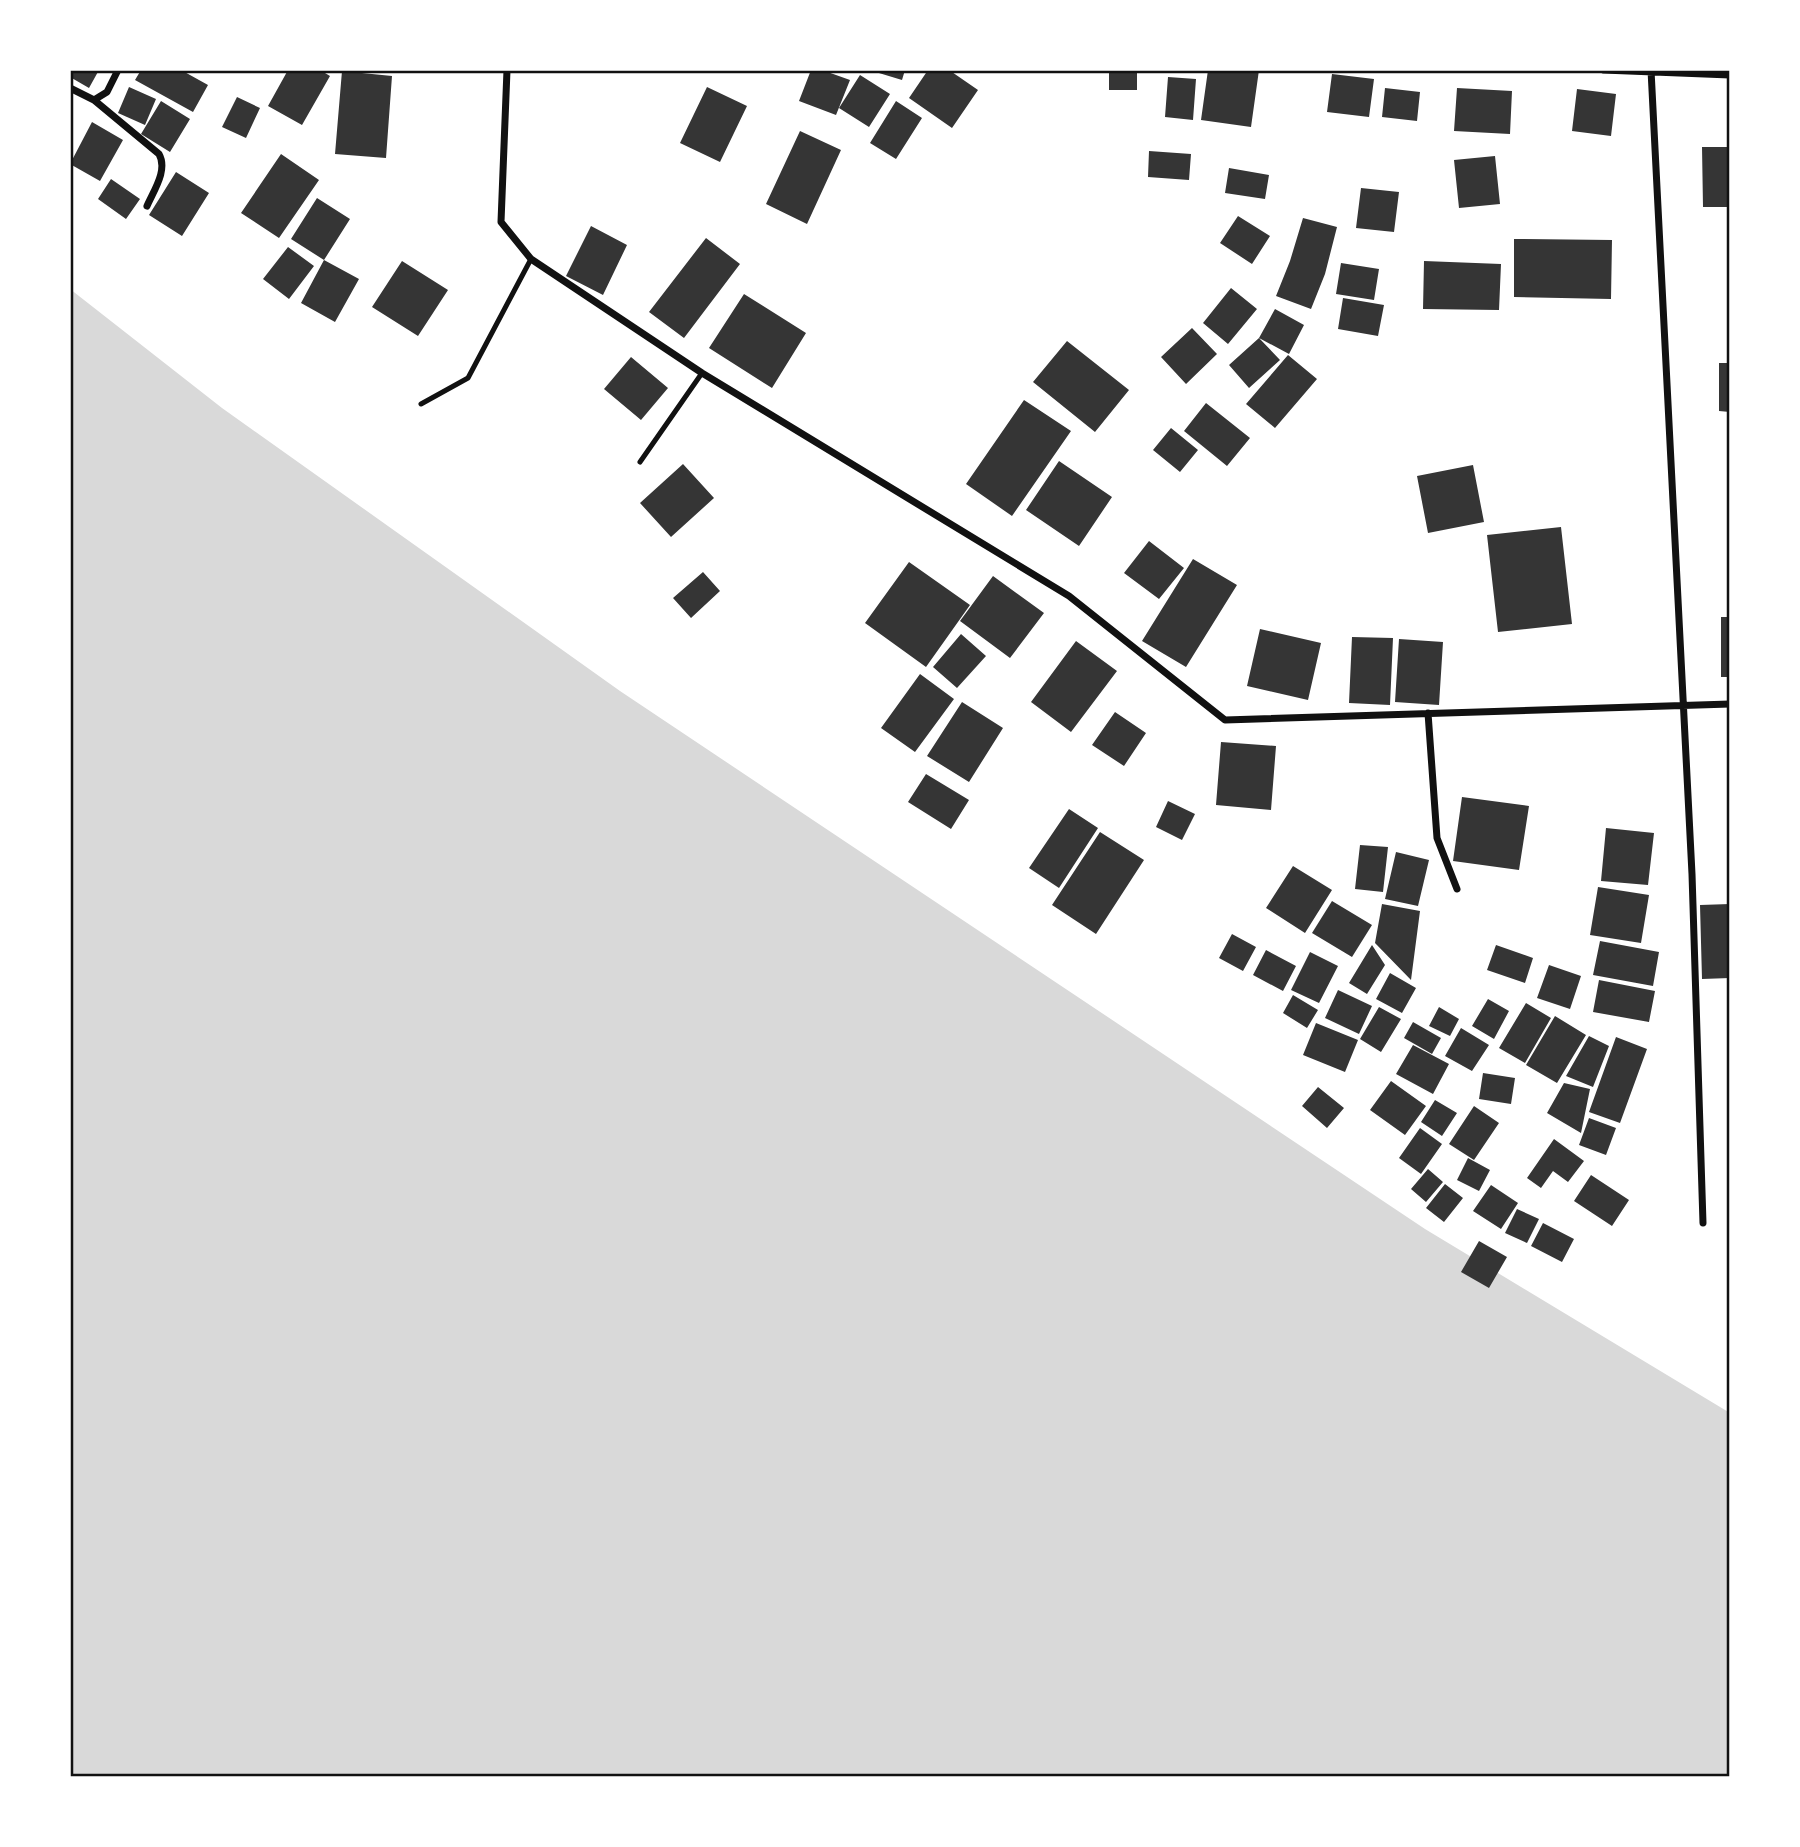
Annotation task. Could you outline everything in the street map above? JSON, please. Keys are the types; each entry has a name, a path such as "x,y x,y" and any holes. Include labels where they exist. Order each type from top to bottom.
{"street":[{"path":"94,100 107,92 118,70"},
{"path":"507,70 501,222 531,260 702,373 1069,596 1225,720 1730,704"},
{"path":"1604,70 1730,75"},
{"path":"1651,71 1684,706 1703,1223"},
{"path":"70,88 94,100 159,154 163,162 162,172 146,206"},
{"path":"1429,713 1437,838 1457,889"}],"lane":[{"path":"421,404 468,378 531,260"},
{"path":"640,462 702,373"}],"shaded area":[{"path":"70,289 222,408 620,691 1425,1229 1730,1413 1730,1777 70,1777"}],"building":[{"path":"70,70 99,70 89,88 70,77"},
{"path":"141,70 181,70 208,85 193,112 135,80"},
{"path":"288,70 320,70 330,76 302,125 268,106"},
{"path":"811,70 822,70 850,80 836,115 799,101"},
{"path":"869,70 905,70 902,80"},
{"path":"928,70 949,70 978,90 952,128 909,98"},
{"path":"1109,70 1137,70 1137,90 1109,90"},
{"path":"1208,70 1259,70 1251,127 1201,120"},
{"path":"342,71 392,76 386,158 335,154"},
{"path":"1332,74 1374,79 1369,117 1327,112"},
{"path":"860,75 890,94 869,127 839,108"},
{"path":"1168,77 1196,79 1193,120 1165,117"},
{"path":"129,87 156,99 145,125 118,113"},
{"path":"707,87 747,106 720,162 680,143"},
{"path":"1385,88 1420,92 1417,121 1382,117"},
{"path":"1457,88 1512,91 1510,134 1454,131"},
{"path":"1577,89 1616,94 1611,136 1572,131"},
{"path":"237,97 260,108 246,138 222,127"},
{"path":"161,101 190,119 170,152 141,134"},
{"path":"896,101 922,118 896,159 870,143"},
{"path":"92,122 123,140 100,181 70,164"},
{"path":"800,131 841,150 807,224 766,204"},
{"path":"1702,147 1730,147 1730,207 1703,207"},
{"path":"1149,151 1191,154 1189,180 1148,177"},
{"path":"281,154 319,180 279,238 241,213"},
{"path":"1495,156 1500,204 1459,208 1454,160"},
{"path":"1229,168 1269,175 1265,199 1225,193"},
{"path":"176,172 209,193 182,236 149,215"},
{"path":"111,179 140,199 126,219 98,199"},
{"path":"1361,188 1399,192 1394,232 1356,228"},
{"path":"317,198 350,219 324,260 291,239"},
{"path":"1238,216 1270,236 1252,264 1220,243"},
{"path":"1303,218 1337,227 1325,274 1311,309 1276,296"},
{"path":"591,226 627,245 603,295 566,276"},
{"path":"706,238 740,264 684,338 649,312"},
{"path":"1514,239 1612,240 1611,299 1514,297"},
{"path":"288,247 314,266 289,299 263,279"},
{"path":"324,260 359,279 335,322 301,303"},
{"path":"402,261 448,290 418,336 372,307"},
{"path":"1424,261 1501,264 1499,310 1423,309"},
{"path":"1341,263 1379,269 1374,300 1336,294"},
{"path":"1231,288 1257,309 1228,344 1203,323"},
{"path":"744,294 806,333 772,388 709,348"},
{"path":"1343,298 1384,305 1378,336 1338,329"},
{"path":"1275,309 1304,325 1289,354 1259,338"},
{"path":"1192,328 1217,354 1186,384 1161,357"},
{"path":"1259,338 1280,360 1249,388 1229,365"},
{"path":"1067,341 1129,390 1095,432 1033,382"},
{"path":"1288,355 1317,379 1275,428 1246,404"},
{"path":"631,357 668,388 641,420 604,389"},
{"path":"1719,363 1730,363 1730,412 1719,411"},
{"path":"1024,400 1071,431 1012,516 966,484"},
{"path":"1206,403 1250,438 1227,466 1184,431"},
{"path":"1171,428 1198,450 1180,472 1153,450"},
{"path":"1059,461 1112,497 1079,546 1026,510"},
{"path":"683,464 714,498 671,537 640,503"},
{"path":"1473,465 1484,522 1428,533 1417,476"},
{"path":"1561,527 1572,624 1498,632 1487,535"},
{"path":"1149,541 1184,568 1159,599 1124,573"},
{"path":"1193,559 1237,585 1186,667 1142,641"},
{"path":"909,562 970,605 926,667 865,623"},
{"path":"703,572 720,591 691,618 673,598"},
{"path":"993,576 1044,613 1010,658 960,621"},
{"path":"1721,617 1730,617 1730,677 1721,677"},
{"path":"1260,629 1321,643 1308,700 1247,686"},
{"path":"961,634 986,656 957,688 933,667"},
{"path":"1352,637 1393,638 1390,705 1349,703"},
{"path":"1399,639 1443,642 1439,705 1395,702"},
{"path":"1076,641 1117,671 1071,732 1031,702"},
{"path":"920,674 954,699 915,752 881,728"},
{"path":"962,702 1003,728 969,782 927,756"},
{"path":"1115,712 1146,733 1124,766 1092,745"},
{"path":"1221,742 1276,746 1271,810 1216,805"},
{"path":"926,774 969,800 951,829 908,802"},
{"path":"1462,797 1529,806 1519,870 1453,861"},
{"path":"1168,801 1195,814 1182,840 1156,827"},
{"path":"1069,809 1098,828 1059,888 1029,868"},
{"path":"1606,828 1654,833 1648,885 1601,881"},
{"path":"1100,832 1144,860 1096,934 1052,905"},
{"path":"1360,845 1388,847 1383,892 1355,889"},
{"path":"1396,852 1429,860 1418,906 1385,899"},
{"path":"1293,866 1332,890 1305,933 1266,908"},
{"path":"1598,887 1649,895 1641,943 1590,935"},
{"path":"1332,901 1372,925 1352,957 1312,933"},
{"path":"1382,904 1420,911 1411,980 1375,943"},
{"path":"1730,904 1730,978 1702,979 1700,905"},
{"path":"1232,934 1256,947 1243,971 1219,958"},
{"path":"1600,941 1659,952 1653,986 1593,975"},
{"path":"1372,945 1385,965 1367,994 1349,983"},
{"path":"1496,945 1533,958 1525,983 1487,970"},
{"path":"1266,950 1296,966 1283,991 1253,975"},
{"path":"1310,952 1338,966 1319,1003 1291,990"},
{"path":"1549,965 1581,976 1570,1009 1537,998"},
{"path":"1390,973 1416,988 1402,1013 1376,999"},
{"path":"1599,980 1655,991 1649,1022 1593,1012"},
{"path":"1338,990 1372,1006 1359,1034 1325,1018"},
{"path":"1293,995 1318,1010 1307,1028 1283,1013"},
{"path":"1488,999 1509,1011 1494,1039 1472,1026"},
{"path":"1526,1003 1551,1018 1525,1063 1499,1048"},
{"path":"1379,1007 1401,1019 1381,1052 1360,1039"},
{"path":"1439,1007 1459,1019 1450,1036 1429,1026"},
{"path":"1555,1016 1586,1035 1557,1083 1526,1065"},
{"path":"1413,1022 1441,1038 1432,1054 1404,1038"},
{"path":"1316,1023 1358,1040 1345,1072 1303,1055"},
{"path":"1461,1028 1489,1045 1472,1071 1445,1056"},
{"path":"1589,1036 1609,1046 1593,1087 1566,1076"},
{"path":"1616,1037 1647,1049 1620,1123 1589,1112"},
{"path":"1413,1045 1449,1064 1433,1094 1396,1074"},
{"path":"1483,1073 1515,1078 1511,1104 1479,1099"},
{"path":"1391,1081 1426,1106 1405,1135 1370,1110"},
{"path":"1564,1083 1590,1089 1581,1133 1547,1113"},
{"path":"1318,1087 1344,1108 1327,1128 1302,1106"},
{"path":"1435,1100 1457,1113 1442,1136 1421,1122"},
{"path":"1474,1106 1499,1123 1474,1160 1449,1144"},
{"path":"1589,1118 1616,1128 1606,1155 1579,1145"},
{"path":"1420,1128 1442,1144 1421,1174 1399,1158"},
{"path":"1554,1139 1584,1161 1568,1182 1553,1171 1541,1188 1527,1178"},
{"path":"1468,1158 1490,1170 1479,1191 1457,1180"},
{"path":"1428,1169 1443,1182 1426,1202 1411,1189"},
{"path":"1591,1175 1629,1200 1612,1226 1574,1201"},
{"path":"1445,1184 1463,1198 1444,1222 1426,1208"},
{"path":"1491,1185 1518,1203 1501,1229 1473,1211"},
{"path":"1517,1209 1539,1219 1527,1243 1505,1233"},
{"path":"1543,1223 1574,1239 1562,1262 1531,1246"},
{"path":"1479,1241 1507,1257 1489,1288 1461,1272"}]}
